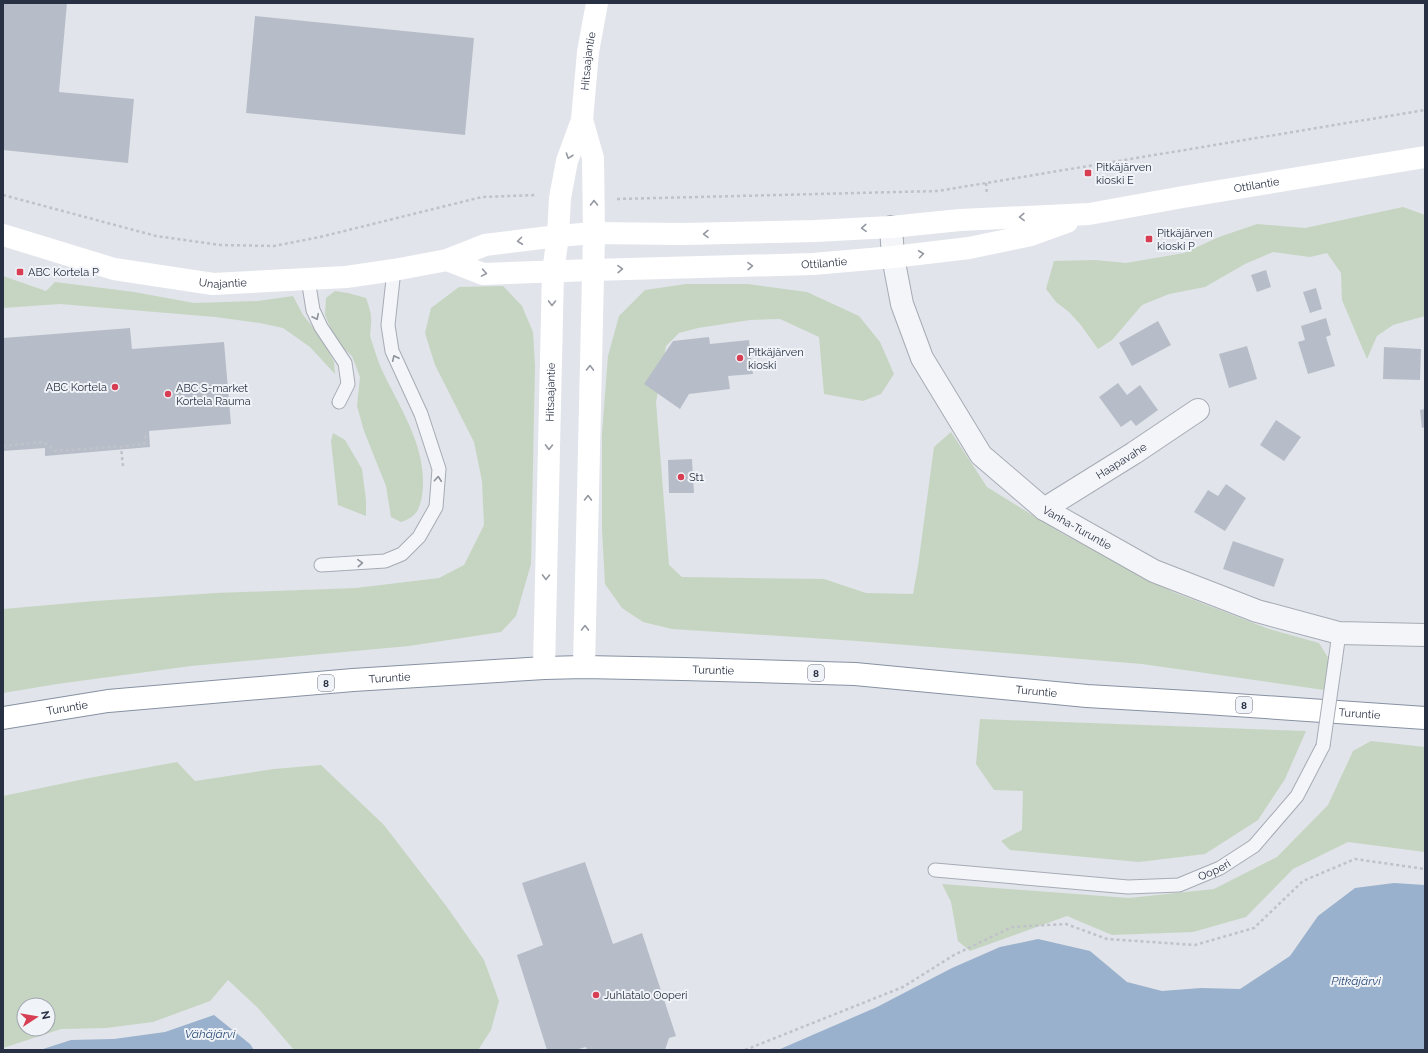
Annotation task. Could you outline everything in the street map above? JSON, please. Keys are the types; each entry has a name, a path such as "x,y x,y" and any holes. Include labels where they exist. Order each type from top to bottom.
{"main road":[{"name":"Hitsaajantie","path":"544,668 553,272 558,236 560,198 567,160 582,120 588,52 597,3"},
{"name":"Hitsaajantie","path":"582,120 593,158 594,200 584,667"},
{"name":"Ottilantie","path":"558,236 594,233 682,234 814,231 891,227 960,220 1089,214 1425,157"},
{"name":"Ottilantie","path":"553,272 813,264 893,258 969,248 1030,235 1089,214"},
{"name":"Unajantie","path":"3,235 114,269 213,284 346,277 448,260 485,245 558,236"},
{"path":"448,260 483,274 553,272"},
{"name":"Turuntie","path":"3,718 108,701 353,680 544,668 584,667 855,674 1087,696 1214,703 1425,718"}],"street":[{"name":"Vanha-Turuntie","path":"891,227 893,258 902,304 922,358 981,455 1044,510 1154,571 1257,612 1339,633 1425,635"},
{"name":"Haapavahe","path":"1044,510 1134,453 1198,410"}],"lane":[{"path":"321,565 385,561 402,554 419,537 436,507 439,469 421,414 392,351 388,325 394,270"},
{"path":"308,279 313,310 321,327 345,363 348,384 339,402"},
{"name":"Ooperi","path":"935,870 1128,887 1179,885 1220,868 1254,846 1297,796 1323,746 1339,633"}],"path":[{"path":"594,200 938,191 1425,110"},
{"path":"3,195 156,236 220,246 274,246 320,237 482,197 538,195 560,198"},
{"path":"123,466 121,446 144,444 146,434"},
{"path":"3,446 44,442 55,451 115,447 116,443"},
{"path":"745,1050 903,987 954,955 1012,927 1066,924 1107,939 1195,945 1254,928 1303,881 1355,859 1425,869"}],"green space":[{"path":"1403,207 1425,215 1425,316 1393,325 1377,336 1367,359 1342,300 1341,273 1327,253 1310,257 1273,252 1245,264 1205,287 1169,294 1142,305 1112,340 1098,349 1080,324 1069,312 1056,302 1046,289 1054,261 1095,260 1126,263 1184,253 1219,237 1257,224 1305,228"},
{"path":"3,276 46,291 55,282 134,292 194,303 258,301 293,296 303,315 321,337 334,362 335,374 310,347 283,328 260,323 215,317 60,304 3,308"},
{"path":"686,284 748,284 807,292 859,316 880,342 894,374 881,394 863,401 824,394 819,337 780,319 750,320 698,328 679,333 666,346 656,402 669,565 682,577 824,579 866,593 913,594 934,447 951,432 987,487 1063,534 1173,592 1269,629 1319,643 1335,669 1331,691 1142,664 857,641 672,629 643,622 622,608 605,584 602,530 602,433 608,356 619,316 645,290"},
{"path":"503,286 522,306 533,332 535,366 531,564 516,616 501,632 409,646 191,666 57,684 3,693 3,609 216,593 356,588 439,578 464,565 484,525 482,481 474,442 435,365 425,333 431,308 459,287"},
{"path":"335,291 366,298 371,317 370,337 381,368 404,414 417,446 423,479 420,506 413,516 401,522 391,517 386,486 364,431 357,406 360,377 352,356 337,343 325,315 326,298"},
{"path":"333,433 345,440 362,469 366,500 366,516 338,505 331,441"},
{"path":"980,719 1306,731 1285,779 1258,820 1205,854 1139,862 1010,850 1001,841 1022,830 1023,791 994,790 976,764"},
{"path":"1371,741 1425,747 1425,852 1348,842 1293,869 1246,917 1193,932 1112,935 1067,916 970,951 958,941 951,902 942,884 1129,898 1214,889 1277,857 1328,805 1353,751"},
{"path":"177,762 195,781 274,769 321,765 384,825 447,907 484,960 499,1001 491,1030 478,1050 294,1050 258,1008 228,980 210,1001 153,1022 106,1028 61,1029 56,1031 56,997 16,997 16,1037 37,1037 3,1048 3,796"}],"water":[{"name":"Pitkäjärvi","path":"1394,883 1425,885 1425,1050 778,1050 877,1007 952,968 1000,947 1038,939 1090,951 1127,982 1162,991 1201,988 1240,989 1290,956 1318,916 1355,888"},
{"name":"Vähäjärvi","path":"214,1015 250,1044 254,1050 40,1050 71,1040 114,1039 165,1032"}],"building":[{"path":"3,3 67,3 59,92 134,99 128,163 3,150"},
{"path":"255,16 474,38 465,135 246,113"},
{"path":"1266,270 1271,287 1257,292 1251,275"},
{"path":"1316,288 1322,309 1310,313 1303,292"},
{"path":"1326,318 1331,335 1326,337 1335,366 1308,374 1298,342 1305,340 1301,326"},
{"path":"1158,321 1171,345 1132,366 1119,343"},
{"name":"ABC Kortela","path":"130,328 132,349 224,342 231,424 149,431 150,447 45,456 45,448 3,451 3,338"},
{"path":"709,337 710,344 749,340 753,374 728,376 730,389 689,394 680,409 644,384 673,341"},
{"path":"1247,346 1257,379 1229,388 1219,354"},
{"path":"1384,347 1421,349 1420,380 1383,379"},
{"path":"1118,383 1127,395 1140,385 1158,410 1136,426 1131,420 1121,427 1099,397"},
{"path":"1425,409 1425,427 1422,428 1420,410"},
{"path":"1276,420 1301,437 1284,461 1260,445"},
{"name":"St1","path":"692,459 694,493 669,493 668,460"},
{"path":"1226,484 1246,498 1225,531 1194,512 1208,490 1218,496"},
{"path":"1233,541 1284,559 1274,587 1223,569"},
{"name":"Juhlatalo Ooperi","path":"585,862 613,944 642,933 676,1036 669,1038 665,1050 587,1050 586,1047 575,1050 547,1050 517,955 543,945 522,883"}],"place":[{"name":"Pitkäjärven kioski E","path":"1088,173"},
{"name":"Pitkäjärven kioski P","path":"1149,239"},
{"name":"ABC Kortela P","path":"20,272"},
{"name":"Pitkäjärven kioski","path":"740,358"},
{"name":"ABC Kortela","path":"115,387"},
{"name":"ABC S-market Kortela Rauma","path":"168,394"},
{"name":"St1","path":"681,477"},
{"name":"Juhlatalo Ooperi","path":"596,995"}]}
